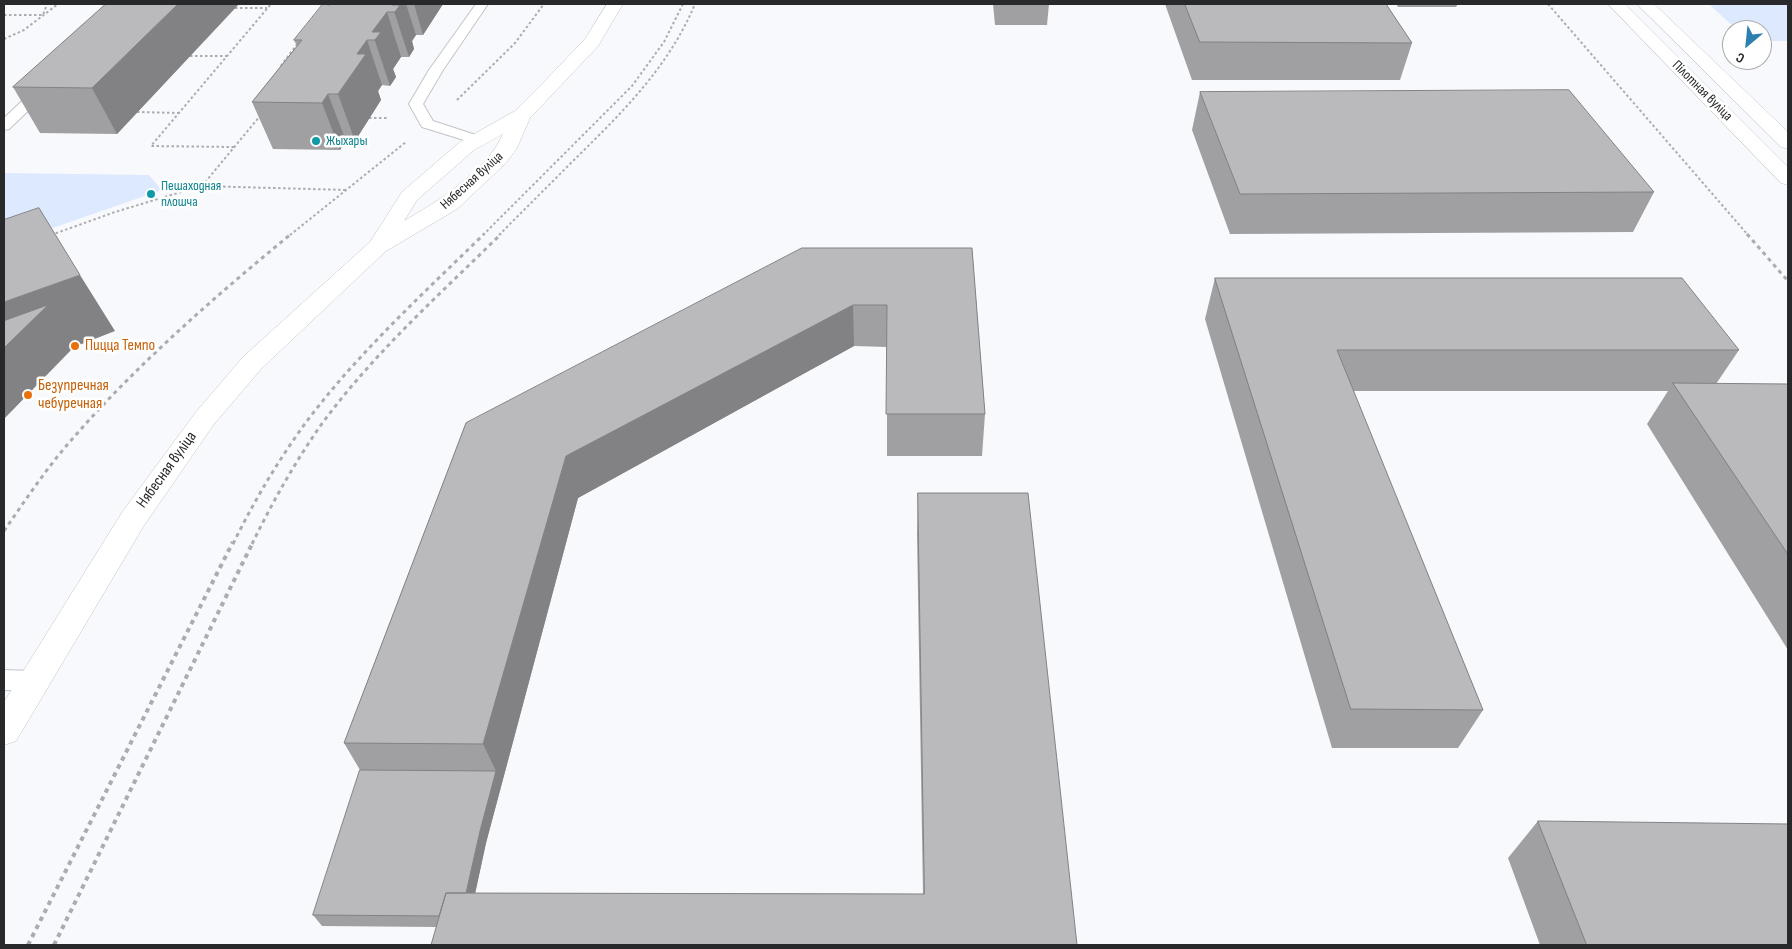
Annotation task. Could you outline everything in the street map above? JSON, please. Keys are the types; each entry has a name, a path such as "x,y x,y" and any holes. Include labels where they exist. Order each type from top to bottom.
{"street":[{"name":"Нябесная вуліца","path":"4,731 133,519 205,418 259,357 378,246 450,204 494,164 507,148 522,115 592,42 615,4"},
{"name":"Пілотная вуліца","path":"1616,4 1788,179"},
{"name":"Пілотная вуліца","path":"1646,4 1788,143"},
{"path":"1687,76 1720,76"},
{"name":"Нябесная вуліца","path":"378,246 409,196 458,152 522,115"}],"lane":[{"path":"477,140 427,124 416,104 436,70 482,4"},
{"path":"4,126 56,76"},
{"path":"4,680 34,681"}],"path":[{"path":"43,14 47,4"},
{"path":"4,39 24,30 58,4"},
{"path":"234,147 151,146 271,4"},
{"path":"4,531 66,446 149,357 221,293 474,84 507,52 532,23 544,4"},
{"path":"28,945 255,500 284,454 321,403 362,356 602,118 644,72 670,35 683,4"},
{"path":"54,945 260,528 300,456 334,409 377,358 626,108 656,74 680,39 695,4"},
{"path":"1548,4 1788,281"},
{"path":"235,8 268,8"},
{"path":"4,14 43,14"},
{"path":"280,67 301,38"},
{"path":"190,56 227,56"},
{"path":"280,67 289,67"},
{"path":"280,67 286,73"},
{"path":"137,112 179,113"},
{"path":"201,186 260,116 269,117"},
{"path":"536,184 548,186"},
{"path":"50,235 115,212 201,186 347,190"}],"shaded area":[{"path":"1709,4 1788,4 1788,41 1772,41 1772,20 1726,20"},
{"path":"4,173 149,175 162,190 4,245"}],"building":[{"path":"106,4 178,4 92,88 13,87"},
{"path":"323,4 400,5 395,12 387,12 372,32 381,32 375,40 367,40 357,54 366,54 338,94 328,94 322,103 252,102 302,40 294,40"},
{"path":"1185,4 1386,4 1412,43 1200,42"},
{"path":"1569,90 1654,192 1240,194 1200,92"},
{"path":"39,208 80,275 4,302 4,220"},
{"path":"802,248 972,248 985,414 886,414 887,305 853,305 566,456 483,744 344,743 466,423"},
{"path":"1215,278 1682,278 1739,350 1337,350 1483,710 1351,709"},
{"path":"48,305 4,348 4,321"},
{"path":"1673,383 1788,384 1788,554"},
{"path":"918,493 1028,493 1077,945 431,945 446,893 924,894"},
{"path":"360,770 496,771 466,893 446,893 439,916 313,915"},
{"path":"1538,821 1788,824 1788,945 1587,945"}],"place":[{"name":"Жыхары","path":"316,141"},
{"name":"Пешаходная плошча","path":"151,194"},
{"name":"Пицца Темпо","path":"75,346"},
{"name":"Безупречная чебуречная","path":"28,395"}]}
